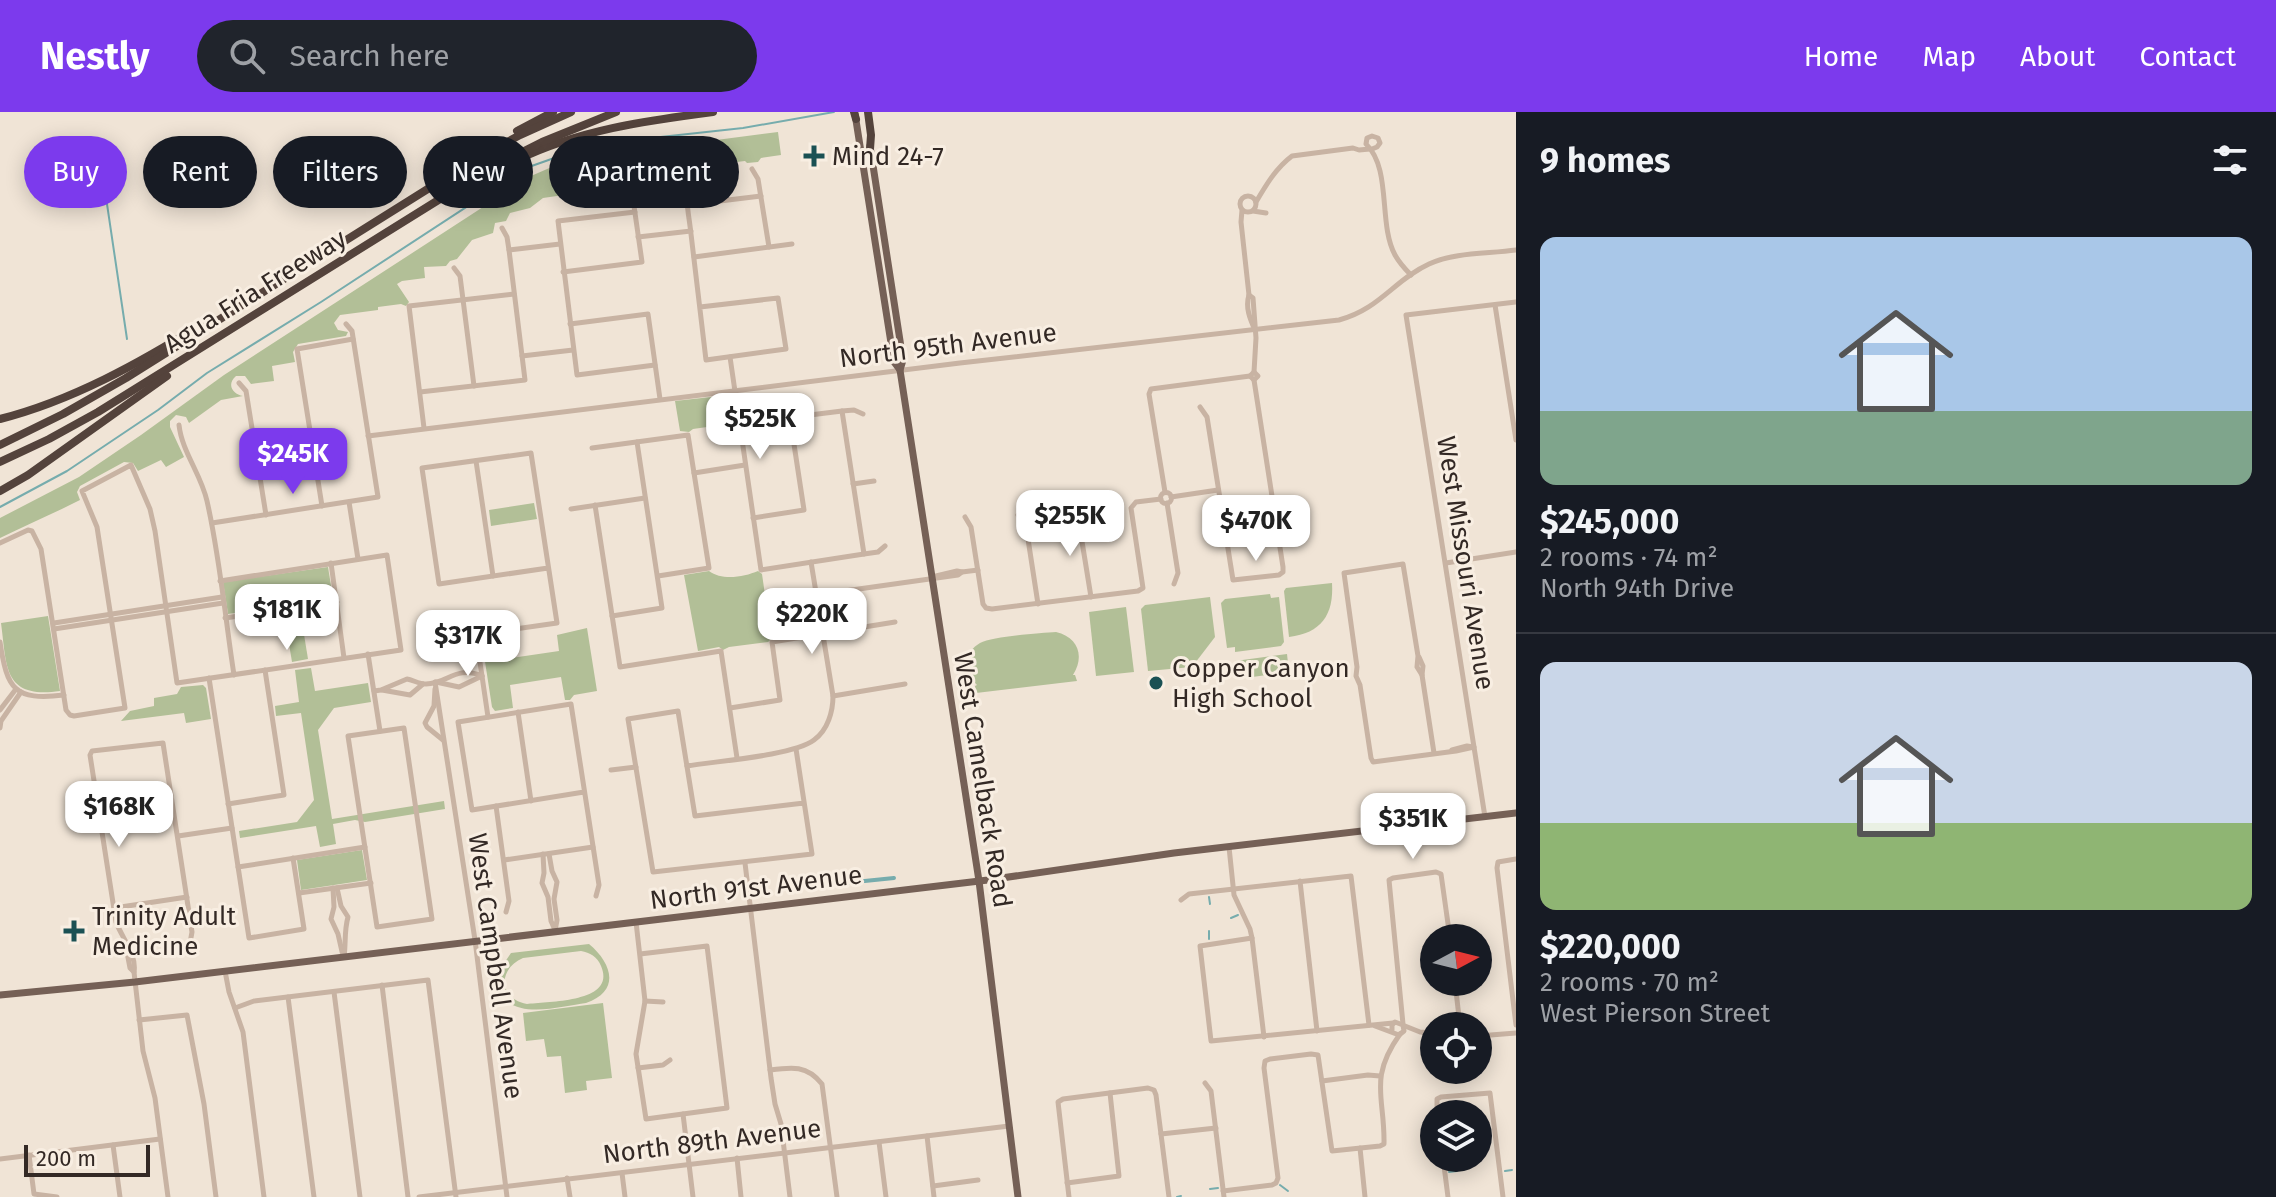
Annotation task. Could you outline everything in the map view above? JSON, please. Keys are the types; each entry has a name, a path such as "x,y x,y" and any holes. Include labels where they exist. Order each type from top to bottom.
{"highway":[{"path":"508,136 553,112"},
{"name":"Agua Fria Freeway","path":"518,136 571,112"},
{"name":"Agua Fria Freeway","path":"533,147 616,112"},
{"path":"533,152 574,137 626,124 713,112"},
{"path":"866,112 871,135 870,149"},
{"name":"Agua Fria Freeway","path":"0,445 47,423 126,378 423,191"},
{"name":"Agua Fria Freeway","path":"0,462 98,412 425,208"},
{"path":"0,419 54,401 107,377 198,327 266,283 293,272"},
{"path":"0,491 28,475 170,374 278,305 299,287"}],"main road":[{"name":"West Camelback Road","path":"855,114 894,362 900,370"},
{"name":"West Camelback Road","path":"870,149 903,360 900,370 979,881 1018,1197"},
{"path":"866,181 873,197 878,234 885,243 881,249 882,283"},
{"name":"North 91st Avenue","path":"0,995 135,982 979,881 1516,813"}],"street":[{"path":"1242,227 1264,187 1292,156 1353,148 1371,136 1380,141 1374,148 1353,148"},
{"path":"1366,140 1366,144 1374,148"},
{"path":"1374,148 1392,249 1411,275"},
{"path":"752,169 758,179 769,247"},
{"path":"1200,407 1207,417 1233,580 1279,575 1283,572 1253,376 1253,298 1249,295 1240,206 1240,200 1264,187"},
{"path":"739,199 761,196"},
{"path":"1247,196 1252,197 1254,207"},
{"path":"1242,210 1254,207"},
{"path":"563,272 642,262 634,208"},
{"path":"687,208 706,360 786,349 778,298 700,307"},
{"path":"635,212 558,221 573,350 577,375 655,365"},
{"path":"420,392 525,380 509,250 502,228"},
{"path":"638,237 691,231"},
{"path":"509,250 560,244"},
{"path":"694,257 792,244"},
{"name":"North 95th Avenue","path":"368,436 1346,318 1376,304 1429,264 1447,258 1516,250"},
{"path":"454,268 460,276 474,386"},
{"path":"424,428 409,306 514,294"},
{"path":"1516,302 1495,305 1516,440"},
{"name":"West Missouri Avenue","path":"1485,817 1406,315 1495,305"},
{"path":"570,324 648,314 660,399"},
{"path":"212,523 378,497 352,331 346,324"},
{"path":"322,506 297,349 353,339"},
{"path":"522,356 573,350"},
{"path":"730,356 761,570 878,552 885,546"},
{"path":"1174,584 1178,573 1167,500 1169,493 1165,492 1149,394 1151,389 1253,376"},
{"path":"239,383 246,391 266,515"},
{"path":"739,424 854,410 863,414"},
{"path":"842,411 864,554"},
{"path":"753,518 804,510 790,418"},
{"path":"179,425 180,439 198,474 212,523 234,675"},
{"path":"592,448 688,435 709,568 658,576"},
{"path":"612,616 662,608 637,442"},
{"path":"439,637 453,638 557,623 531,453 422,468 439,584 548,568"},
{"path":"476,461 493,576"},
{"path":"0,543 23,531 32,531 44,560 66,710 70,715 125,708 97,527 82,491 131,465 150,509 177,683 401,650 387,555 220,581"},
{"path":"694,473 745,465"},
{"path":"853,484 874,481"},
{"path":"965,517 971,527 983,604 992,609 1138,591 1143,588 1132,504 1218,490"},
{"path":"571,509 646,498"},
{"path":"349,502 358,559"},
{"path":"595,505 620,667 721,651 737,758"},
{"path":"1073,511 1079,523 1091,597"},
{"path":"1018,515 1026,526 1038,604"},
{"path":"1446,563 1516,552"},
{"path":"687,766 796,749 816,739 828,723 833,696 811,562"},
{"path":"331,563 344,658"},
{"path":"1434,753 1422,675 1417,667 1418,656 1403,564 1344,573 1356,676 1373,762 1451,751 1467,746 1474,747"},
{"path":"816,595 978,570"},
{"path":"54,626 223,600"},
{"path":"225,618 337,602"},
{"path":"730,708 780,700 772,642 895,622"},
{"path":"476,635 488,717"},
{"path":"0,642 5,672 18,690 43,697 64,695"},
{"path":"368,654 378,691 380,731"},
{"path":"228,804 284,795 265,670"},
{"path":"429,713 434,706 436,684 456,673 482,676"},
{"path":"378,691 407,679 423,684 459,687 482,676"},
{"path":"209,678 249,938 304,929 293,858"},
{"path":"378,691 410,695 423,684"},
{"name":"West Campbell Avenue","path":"436,684 475,940 507,1197"},
{"path":"833,696 905,684"},
{"path":"0,710 18,690"},
{"path":"0,728 0,720 18,690"},
{"path":"584,792 472,810 458,722 571,704 599,885 596,896"},
{"path":"796,749 812,854 653,872 628,719 678,711 695,816 804,803"},
{"path":"518,712 531,801"},
{"path":"429,713 440,716"},
{"name":"West Campbell Avenue","path":"429,713 426,725 444,740"},
{"path":"404,728 432,919 377,927 371,883 348,736 404,728"},
{"path":"168,1197 155,1098 143,1051 134,972 130,968 116,922 90,755 92,751 163,743 192,932 190,943"},
{"path":"611,770 636,767"},
{"path":"496,806 509,901 506,912"},
{"path":"178,836 232,828"},
{"path":"238,867 365,847"},
{"path":"504,860 593,847"},
{"path":"1229,847 1236,902 1252,938 1264,1037"},
{"path":"546,854 557,882 555,931"},
{"path":"546,854 542,883 555,931"},
{"path":"1516,859 1498,862 1497,868 1516,1025"},
{"path":"745,863 770,1070 790,1197"},
{"path":"544,873 552,871"},
{"path":"1390,1047 1403,1025 1389,880 1436,872 1441,874 1448,924"},
{"path":"1181,900 1189,894 1351,876 1372,1025"},
{"path":"1300,881 1317,1031"},
{"path":"299,893 371,883"},
{"path":"335,888 348,917 344,931 344,957"},
{"path":"335,888 331,919 344,957"},
{"path":"114,908 187,897"},
{"path":"333,911 343,909"},
{"path":"636,922 645,1001 637,1040 638,1068 646,1119 727,1108 707,946 640,954"},
{"path":"1252,938 1200,946 1211,1041 1394,1022 1420,1032"},
{"path":"225,971 246,1046 264,1197"},
{"path":"235,1008 254,1001 428,980 456,1195"},
{"path":"382,985 408,1197"},
{"path":"334,991 360,1197"},
{"path":"288,997 314,1197"},
{"path":"645,1001 663,1002"},
{"path":"1205,1083 1211,1091 1224,1194 1272,1185 1278,1178 1265,1061 1318,1055 1332,1151 1384,1144 1380,1076 1390,1047 1394,1022 1402,1007"},
{"path":"139,1020 187,1015 204,1104 216,1197"},
{"path":"1372,1025 1400,1034 1420,1032"},
{"path":"1492,1035 1516,1033"},
{"path":"638,1068 663,1065 670,1060"},
{"path":"770,1070 801,1068 822,1084 837,1197"},
{"path":"1322,1081 1380,1076"},
{"path":"1069,1197 1058,1102 1148,1088 1154,1090 1169,1197"},
{"path":"1067,1183 1119,1176 1110,1093"},
{"path":"1437,1100 1490,1093 1491,1100"},
{"path":"1492,1109 1503,1197"},
{"path":"683,1114 693,1197"},
{"name":"North 89th Avenue","path":"419,1197 456,1195 567,1178 1009,1126"},
{"path":"1161,1134 1216,1128"},
{"path":"927,1136 934,1197"},
{"path":"0,1159 160,1139"},
{"path":"879,1142 886,1197"},
{"path":"113,1145 120,1197"},
{"path":"1360,1148 1365,1197"},
{"path":"29,1155 34,1194 57,1197"},
{"path":"737,1158 741,1197"},
{"path":"1445,1172 1448,1197"},
{"path":"622,1173 625,1197"},
{"path":"567,1178 570,1197"},
{"path":"933,1186 978,1180"}],"green space":[{"path":"778,132 781,155 761,158 758,162 739,162 739,137"},
{"path":"549,168 549,197 533,206 533,175"},
{"path":"482,208 530,208 510,213 506,221 495,223 493,233 472,240 457,259 446,266 424,267 425,278 397,284 409,302 406,306 378,307 378,310 340,315 334,323 338,330 348,332 346,336 298,344 293,352 295,362 272,366 274,381 251,384 245,376 236,376 231,383 232,389 243,396 221,400 189,423 186,417 176,415 170,421 170,427 184,457 166,467 161,460 138,471 133,463 124,462 80,486 77,492 80,500 0,538 0,518 79,477 224,375"},
{"path":"729,395 735,423 680,431 675,401"},
{"path":"534,503 537,519 491,526 489,510"},
{"path":"328,567 333,598 228,614 223,582"},
{"path":"709,571 733,577 758,571 762,574 765,595 812,588 815,607 772,614 775,636 768,642 698,651 684,575"},
{"path":"1332,583 1331,604 1323,620 1310,631 1289,637 1286,588"},
{"path":"1270,594 1271,598 1279,597 1284,642 1281,646 1235,652 1235,647 1227,648 1221,603 1225,599"},
{"path":"1210,597 1215,637 1192,667 1148,671 1141,609 1145,605"},
{"path":"1126,607 1134,672 1096,676 1089,612"},
{"path":"300,610 308,659 292,662 284,613"},
{"path":"48,616 60,691 28,690 18,685 11,676 1,623"},
{"path":"587,628 597,691 565,700 561,677 510,685 513,708 495,711 482,642 484,639 501,636 505,659 559,651 557,635"},
{"path":"1056,632 1070,638 1077,648 1077,668 1073,675 1077,681 976,693 977,685 969,675 967,660 977,645 1006,637"},
{"path":"1287,654 1289,672 1238,679 1235,661"},
{"path":"311,668 315,691 368,683 371,702 334,708 318,730 332,819 444,801 445,809 333,824 336,844 320,847 316,826 240,838 239,831 297,822 314,800 301,713 276,716 275,706 299,702 295,670"},
{"path":"203,685 211,719 186,723 184,713 121,721 130,711 154,706 154,698 177,694 181,687"},
{"path":"362,850 367,880 301,890 297,860"},
{"path":"589,944 607,968 608,984 597,998 586,1003 540,1009 517,1007 502,994 499,983 502,968 511,953","holes":["581,951 593,956 601,966 603,978 599,987 590,993 578,998 527,1004 518,1001 507,990 505,976 523,958"]},
{"path":"603,1003 612,1078 586,1081 587,1090 565,1093 561,1056 547,1057 544,1039 526,1041 523,1013"}],"waterway":[{"path":"0,507 67,471 207,373 526,168 574,151 633,140 743,128 834,112"},
{"path":"108,208 127,339"},
{"path":"845,883 894,878"},
{"path":"1209,897 1210,904"},
{"path":"1231,918 1238,915"},
{"path":"1209,931 1209,939"},
{"path":"1505,1171 1512,1170"},
{"path":"1280,1185 1288,1191"},
{"path":"1210,1189 1218,1188"},
{"path":"1177,1197 1181,1196"}],"place":[{"name":"Mind 24-7","path":"814,156"},
{"name":"Copper Canyon High School","path":"1156,683"},
{"name":"Trinity Adult Medicine","path":"74,931"}]}
